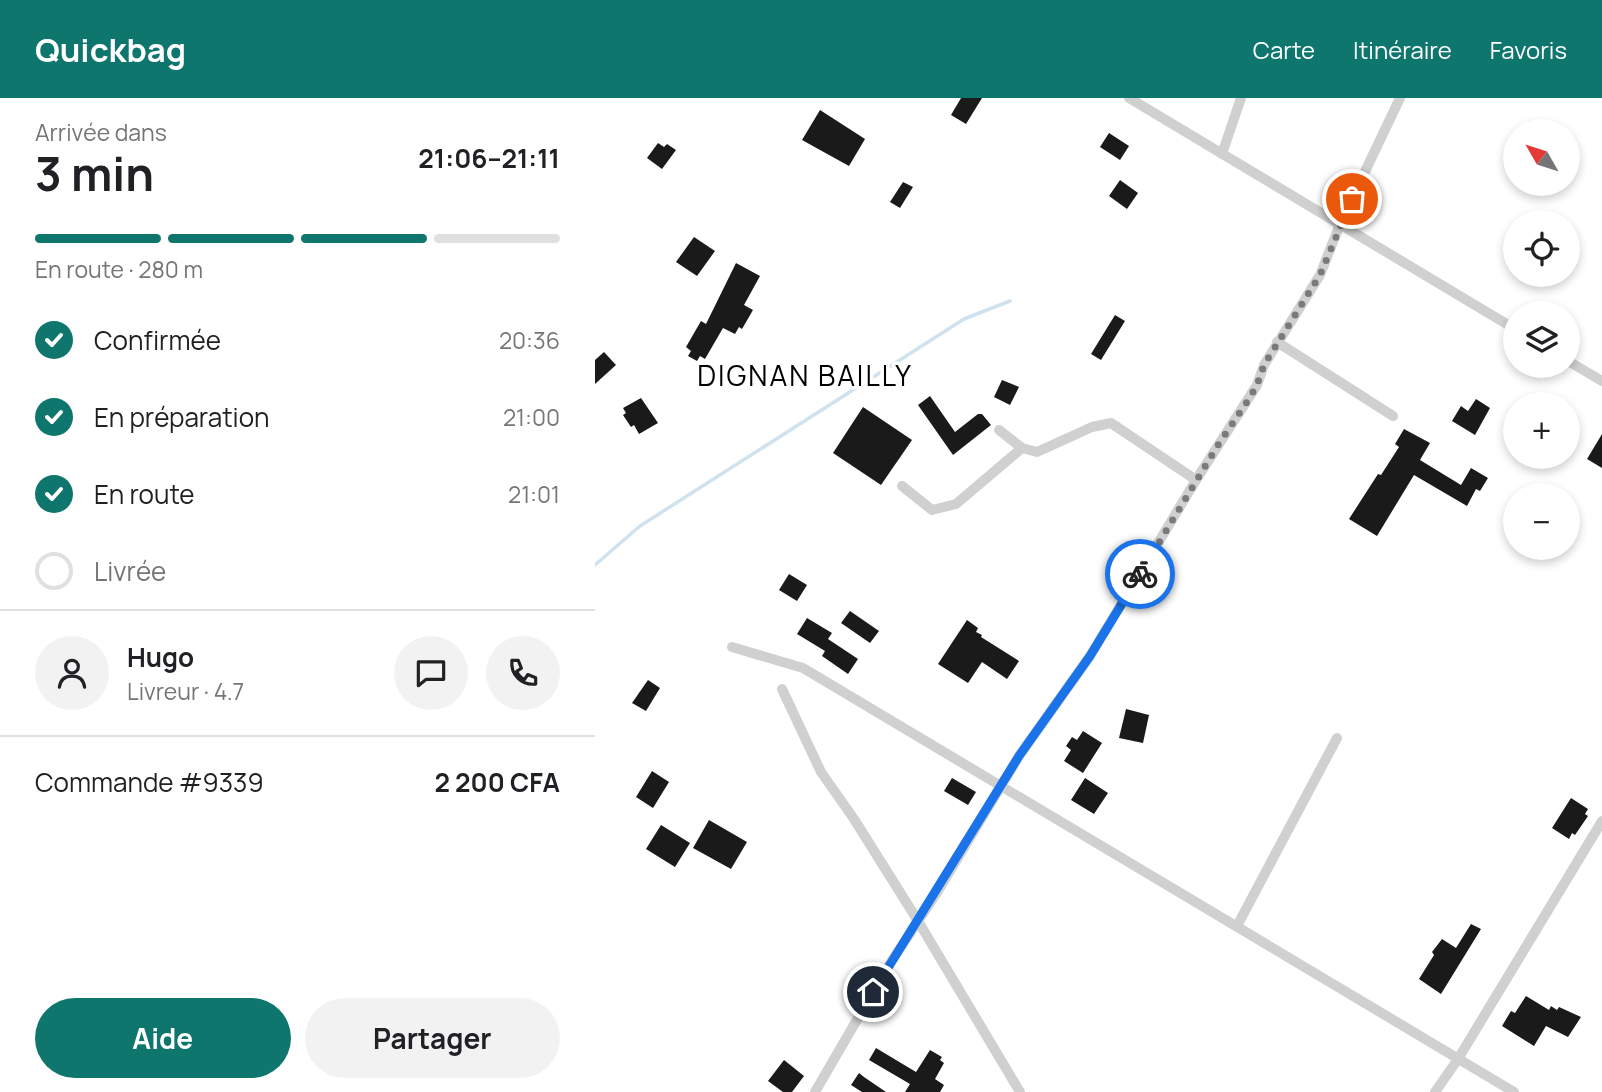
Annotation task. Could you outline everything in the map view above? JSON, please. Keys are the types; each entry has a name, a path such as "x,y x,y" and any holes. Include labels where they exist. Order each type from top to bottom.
{"street":[{"path":"1129,98 1503,323"},
{"path":"1222,154 1241,98"},
{"path":"815,1092 887,968 1019,756 1090,656 1196,480 1252,395 1277,342 1320,275 1340,224 1400,98"},
{"path":"1277,342 1393,416"},
{"path":"1580,368 1602,381"},
{"path":"999,430 1022,448 1037,452 1092,427 1111,424 1196,480"},
{"path":"902,486 932,510 956,504 1022,448"},
{"path":"732,647 803,668 1514,1092"},
{"path":"782,689 821,772 918,921 1020,1092"},
{"path":"1237,926 1337,738"},
{"path":"1435,1092 1458,1059 1602,821"}],"building":[{"path":"961,98 982,98 966,124 951,115"},
{"path":"820,110 865,139 849,166 802,140"},
{"path":"1109,133 1129,146 1120,160 1100,147"},
{"path":"658,143 664,147 667,144 676,150 662,169 647,158"},
{"path":"1120,180 1138,193 1127,209 1109,196"},
{"path":"903,182 913,187 900,208 890,202"},
{"path":"694,237 715,251 697,276 676,262"},
{"path":"736,263 760,276 744,305 753,310 742,329 739,327 735,334 723,328 705,359 700,356 697,361 688,356 691,351 686,347 701,321 706,324"},
{"path":"1115,315 1125,321 1101,360 1091,354"},
{"path":"604,352 616,365 595,384 595,360"},
{"path":"1002,380 1019,387 1010,405 994,397"},
{"path":"930,396 955,432 978,414 982,414 991,425 953,455 918,405"},
{"path":"641,398 658,423 639,434 623,415 626,413 623,408"},
{"path":"1476,399 1490,408 1475,435 1452,421 1461,406 1468,411"},
{"path":"863,407 912,440 881,485 833,453"},
{"path":"1404,429 1430,443 1420,460 1461,485 1471,468 1488,478 1480,491 1476,489 1467,506 1414,475 1377,536 1349,519 1399,447 1395,444"},
{"path":"1602,434 1602,468 1587,459"},
{"path":"789,574 807,585 797,601 779,590"},
{"path":"850,611 879,631 870,643 841,623"},
{"path":"807,618 832,633 828,639 858,659 848,674 822,656 825,651 797,634"},
{"path":"967,620 978,628 976,632 982,635 981,637 1019,661 1007,679 982,662 968,683 938,664"},
{"path":"648,680 660,688 646,711 632,703"},
{"path":"1126,709 1149,715 1143,743 1119,738"},
{"path":"1083,731 1102,743 1083,773 1064,761 1071,750 1066,746 1072,737 1077,740"},
{"path":"652,771 669,782 653,808 636,797"},
{"path":"952,778 976,792 968,805 944,791"},
{"path":"1085,778 1108,793 1094,814 1071,800"},
{"path":"1571,798 1588,809 1585,814 1588,816 1569,839 1552,828"},
{"path":"709,820 747,842 731,869 693,848"},
{"path":"661,825 690,843 675,867 646,849"},
{"path":"1471,924 1481,929 1441,994 1419,979 1434,955 1432,952 1442,939 1456,948"},
{"path":"1526,996 1549,1010 1551,1006 1557,1010 1559,1007 1581,1017 1568,1037 1546,1026 1534,1046 1502,1026 1511,1011 1515,1013"},
{"path":"876,1048 916,1072 930,1050 942,1057 940,1060 944,1063 935,1079 944,1085 940,1092 905,1092 910,1084 869,1060"},
{"path":"784,1060 804,1076 792,1092 783,1092 768,1081"},
{"path":"859,1073 886,1092 862,1092 851,1085"}],"waterway":[{"path":"595,565 640,526 964,319 1010,301"}],"way so far":[{"path":"1140,574 1191,488 1241,413 1277,342 1320,275 1352,199"}],"district":[{"name":"DIGNAN BAILLY","path":"805,375"}],"route":[{"path":"873,992 938,891 1019,756 1090,656 1140,574"}]}
